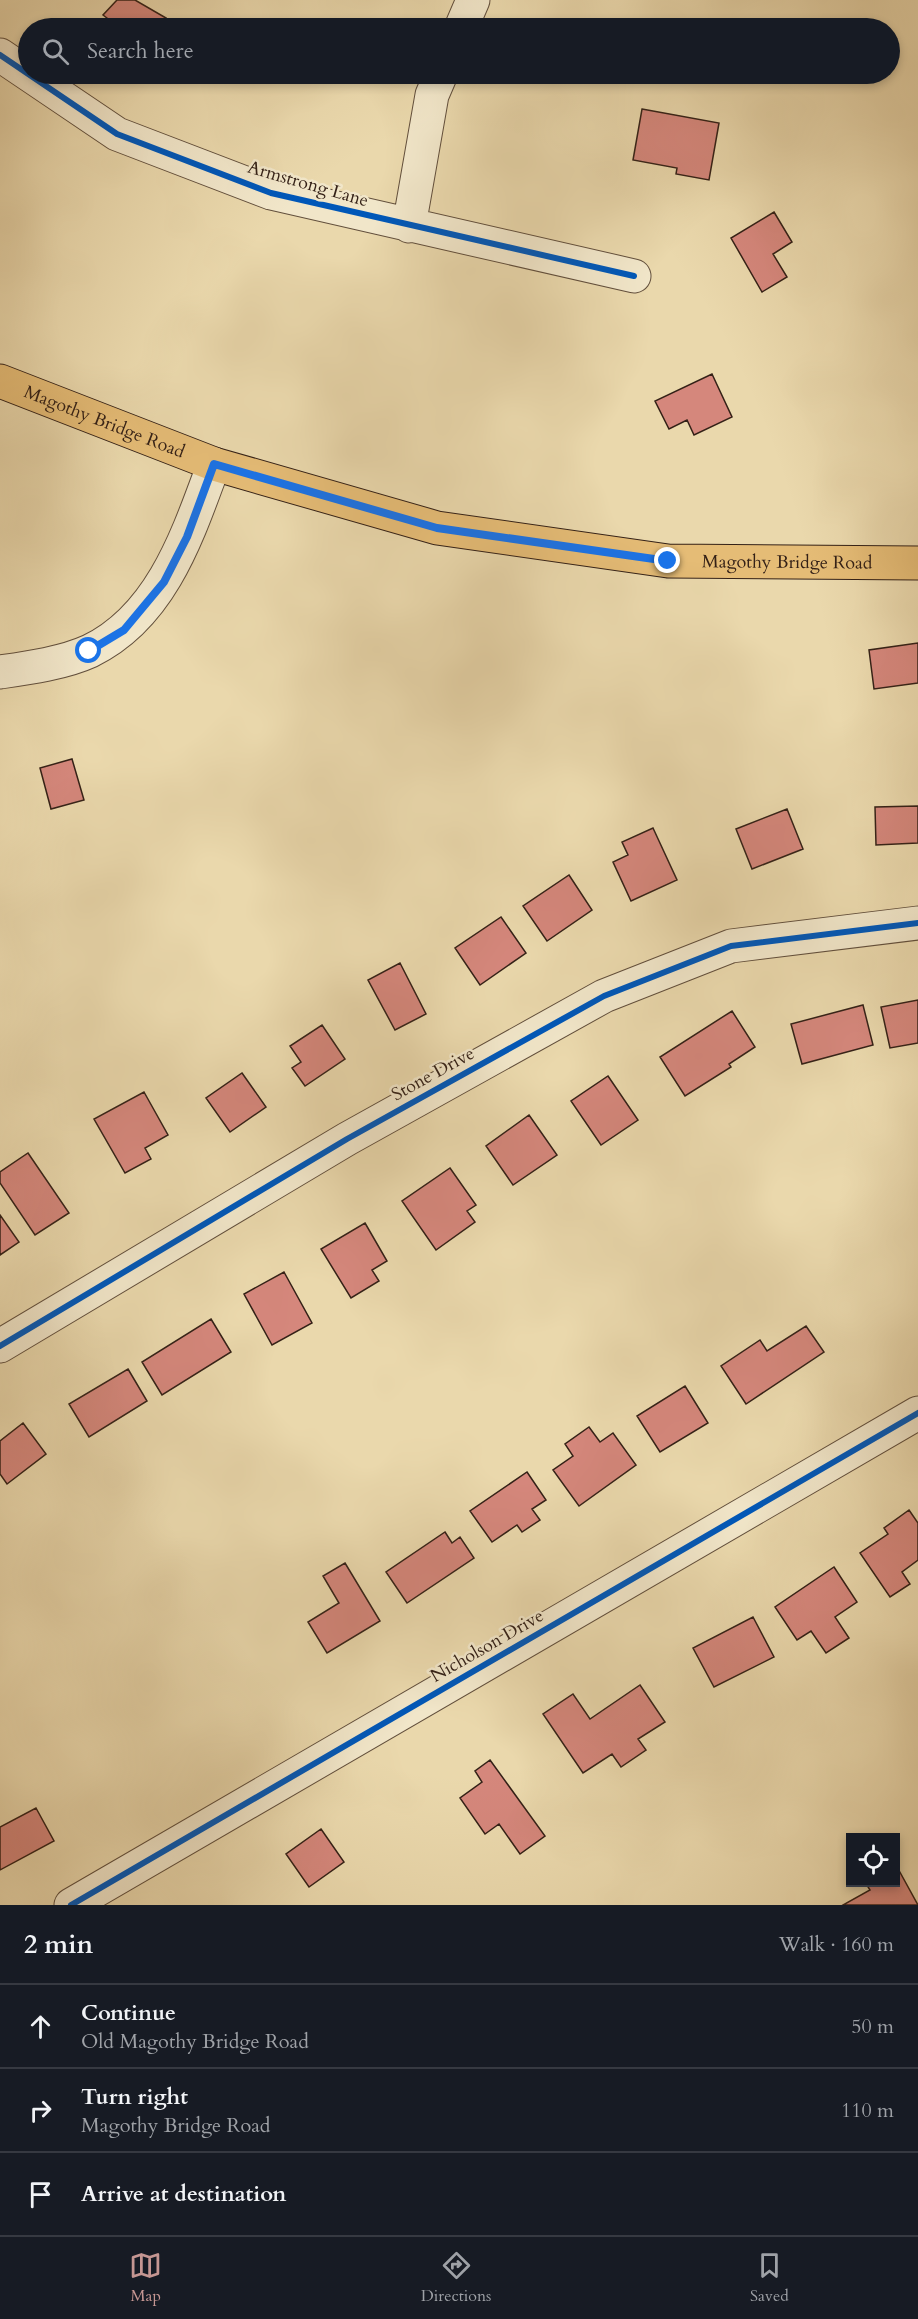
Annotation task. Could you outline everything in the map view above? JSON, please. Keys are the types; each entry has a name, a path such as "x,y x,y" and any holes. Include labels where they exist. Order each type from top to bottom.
{"main road":[{"name":"Magothy Bridge Road","path":"0,381 214,464 437,528 668,561 918,563"}],"street":[{"path":"465,18 473,0"},
{"name":"Armstrong Lane","path":"0,56 18,68"},
{"name":"Armstrong Lane","path":"42,84 117,134 271,193 634,276"},
{"path":"409,226 432,95 437,84"},
{"path":"0,672 34,667 89,651 124,630 164,582 187,537 214,464"},
{"name":"Stone Drive","path":"0,1346 347,1139 604,996 731,946 918,923"},
{"name":"Nicholson Drive","path":"70,1905 918,1413"}],"building":[{"path":"117,0 135,0 166,18 107,18 103,15"},
{"path":"642,109 719,123 709,180 676,174 677,168 633,160"},
{"path":"774,212 792,242 773,254 787,277 762,292 731,238"},
{"path":"712,374 732,417 694,435 687,420 669,429 655,401"},
{"path":"918,643 918,683 874,689 869,650"},
{"path":"72,759 84,800 51,809 40,768"},
{"path":"918,806 918,843 876,845 875,807"},
{"path":"787,809 803,849 752,869 736,829"},
{"path":"653,828 677,880 631,901 613,862 628,855 622,842"},
{"path":"569,875 592,910 547,941 523,906"},
{"path":"501,917 526,953 480,985 455,948"},
{"path":"400,963 426,1014 395,1030 368,980"},
{"path":"918,1000 918,1043 890,1048 881,1007"},
{"path":"863,1005 873,1045 802,1064 791,1024"},
{"path":"732,1011 755,1047 729,1064 731,1067 685,1096 660,1057"},
{"path":"322,1025 345,1059 305,1086 292,1068 301,1062 290,1046"},
{"path":"242,1073 266,1107 230,1132 206,1098"},
{"path":"608,1076 638,1120 601,1145 571,1101"},
{"path":"144,1092 168,1135 145,1148 151,1159 125,1173 94,1119"},
{"path":"529,1115 557,1155 513,1185 486,1146"},
{"path":"28,1153 69,1213 35,1235 0,1183 0,1172"},
{"path":"450,1168 476,1205 467,1211 475,1222 436,1250 402,1201"},
{"path":"0,1215 19,1242 0,1255"},
{"path":"365,1223 387,1261 372,1270 379,1281 351,1298 321,1249"},
{"path":"284,1272 312,1323 272,1345 244,1294"},
{"path":"211,1319 231,1352 162,1395 142,1362"},
{"path":"806,1326 824,1352 746,1404 721,1366 760,1340 767,1351"},
{"path":"128,1369 147,1401 89,1437 69,1404"},
{"path":"685,1386 708,1423 660,1452 637,1416"},
{"path":"23,1423 46,1454 7,1484 0,1474 0,1441"},
{"path":"589,1427 600,1442 613,1433 636,1465 579,1506 553,1470 573,1456 565,1444"},
{"path":"527,1472 546,1500 532,1509 540,1520 522,1532 517,1525 492,1542 470,1511"},
{"path":"909,1510 918,1523 918,1560 902,1572 910,1584 890,1597 860,1553 888,1534 884,1528"},
{"path":"445,1532 452,1543 460,1537 474,1558 407,1603 386,1572"},
{"path":"345,1563 380,1621 327,1653 308,1622 339,1603 323,1576"},
{"path":"834,1567 857,1602 835,1617 849,1638 826,1653 811,1631 797,1640 775,1607"},
{"path":"753,1617 774,1657 714,1687 693,1648"},
{"path":"640,1685 665,1722 638,1739 646,1750 621,1767 612,1754 583,1773 543,1714 573,1694 590,1719"},
{"path":"490,1760 545,1836 520,1854 499,1824 485,1834 460,1798 482,1782 475,1771"},
{"path":"36,1808 54,1841 0,1870 0,1827"},
{"path":"321,1829 344,1862 309,1887 286,1854"},
{"path":"900,1872 918,1905 843,1905 870,1890 868,1887 900,1887"}],"cycle path":[{"path":"0,55 18,67"},
{"path":"43,84 117,134 271,193 634,276"},
{"path":"0,1346 347,1139 604,996 731,946 918,923"},
{"path":"71,1905 918,1413"}],"route":[{"path":"89,651 124,630 164,582 187,537 214,464 437,528 668,561"}]}
